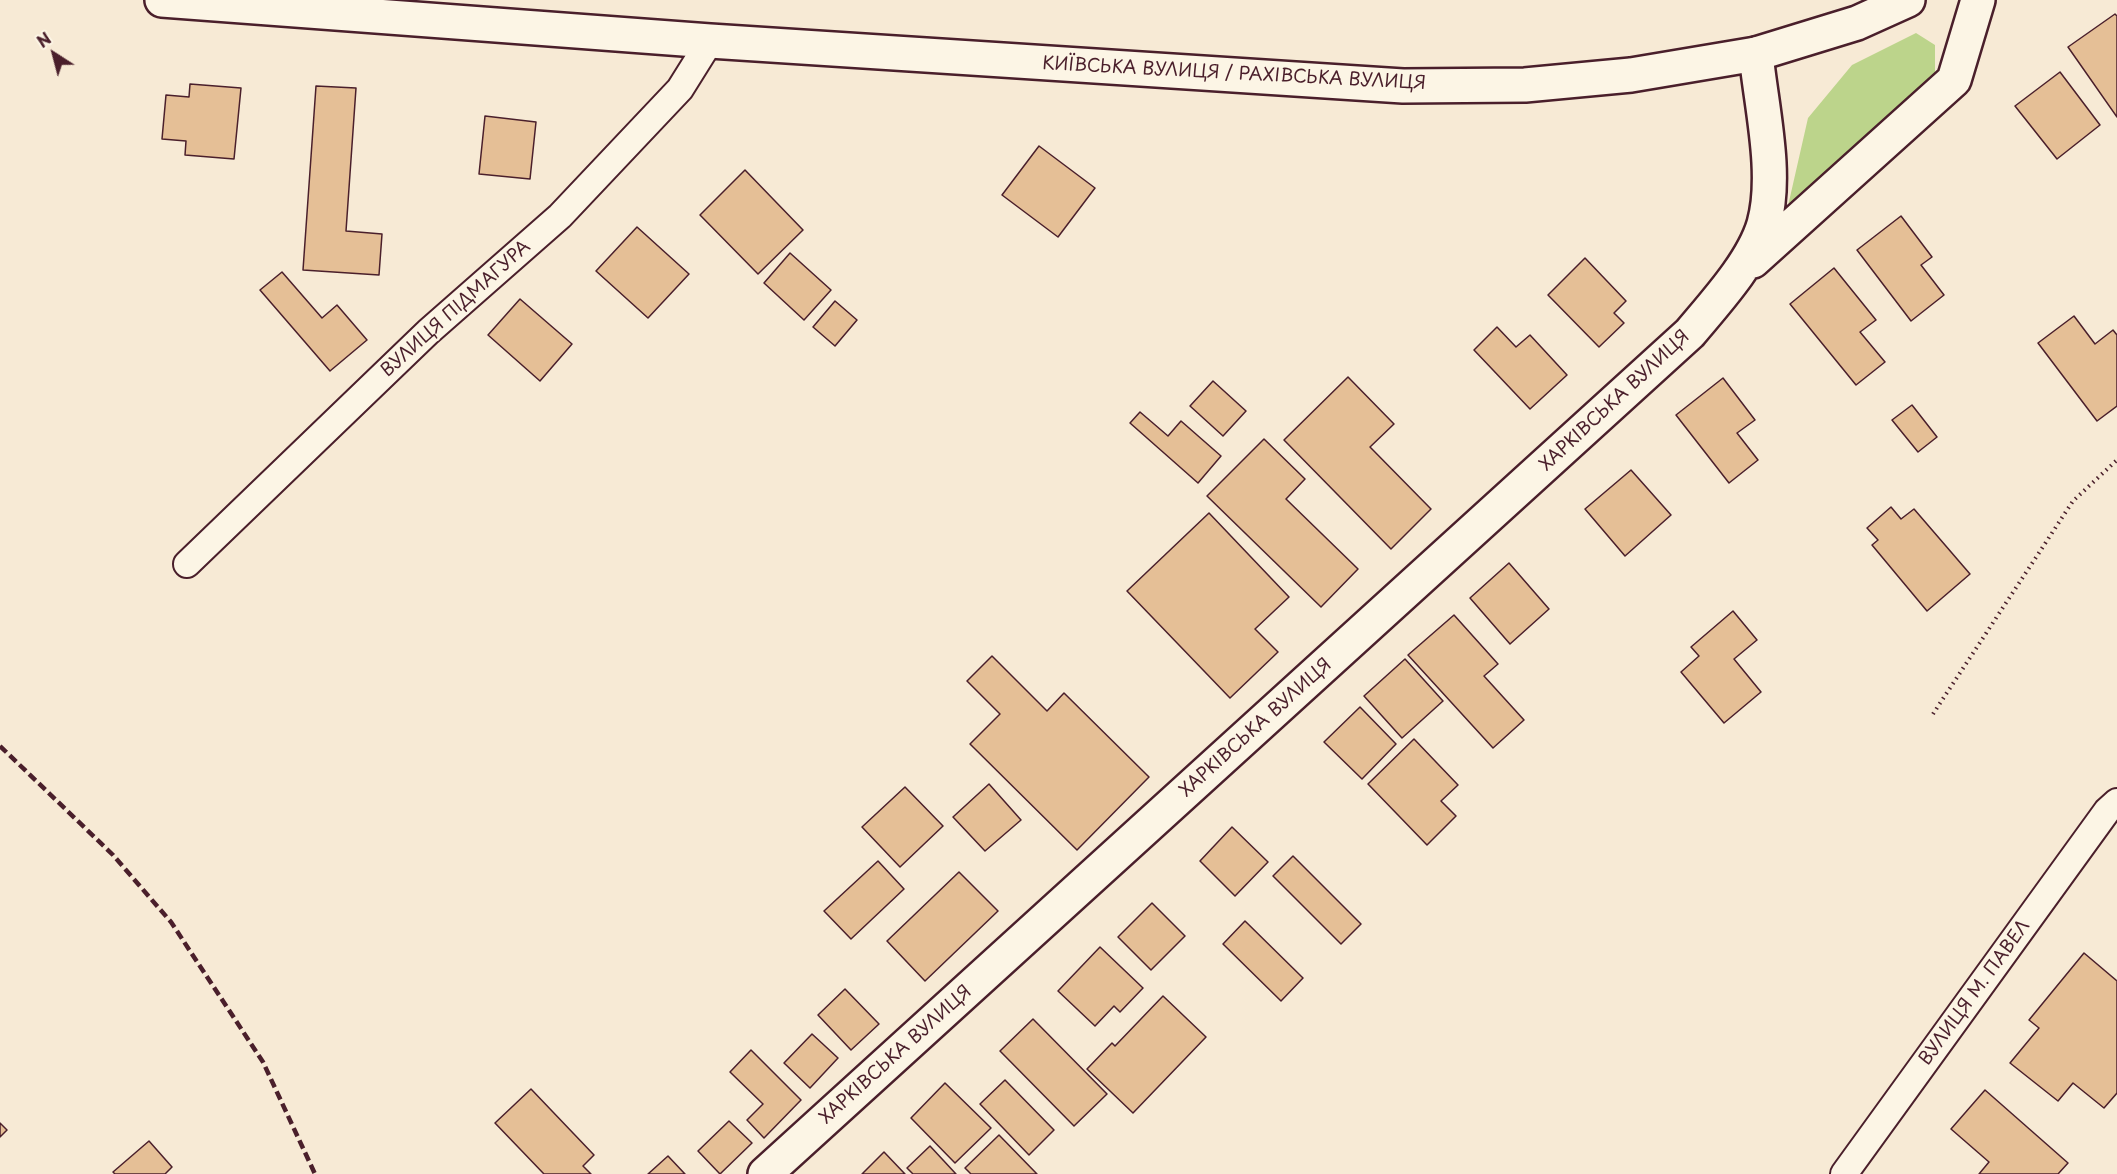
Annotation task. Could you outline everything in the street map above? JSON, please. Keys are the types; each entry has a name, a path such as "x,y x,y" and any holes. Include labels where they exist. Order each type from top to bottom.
{"street":[{"name":"КИЇВСЬКА ВУЛИЦЯ / РАХІВСЬКА ВУЛИЦЯ","path":"162,0 710,41 1403,86 1526,85 1630,75 1756,54 1857,23 1908,0"},
{"name":"ХАРКІВСЬКА ВУЛИЦЯ","path":"765,1174 1690,333 1738,274 1954,80 1978,0"},
{"name":"ВУЛИЦЯ ПІДМАГУРА","path":"187,564 428,332 560,216 680,88 710,41"},
{"name":"ХАРКІВСЬКА ВУЛИЦЯ","path":"1738,274 1764,224 1770,179 1756,54"},
{"name":"ВУЛИЦЯ М. ПАВЕЛ","path":"1844,1174 2114,811"}],"path":[{"path":"1933,714 2073,501 2117,460"}],"green space":[{"path":"1916,33 1935,45 1935,73 1846,163 1808,194 1788,206 1808,118 1852,65"}],"building":[{"path":"2115,14 2117,16 2117,117 2068,47"},
{"path":"2060,72 2100,125 2057,159 2015,106"},
{"path":"190,84 241,88 234,159 185,155 186,141 162,139 166,95 189,97"},
{"path":"316,86 356,88 346,231 382,234 379,275 303,270"},
{"path":"485,116 536,122 530,179 479,174"},
{"path":"1039,146 1095,188 1058,237 1002,195"},
{"path":"745,170 803,230 758,274 700,215"},
{"path":"1901,216 1932,257 1921,265 1944,295 1911,321 1857,250"},
{"path":"637,227 689,274 648,318 596,271"},
{"path":"790,253 831,290 804,320 764,283"},
{"path":"1585,258 1626,301 1614,313 1624,323 1599,347 1548,295"},
{"path":"1834,268 1876,320 1860,332 1885,362 1856,385 1790,304"},
{"path":"282,272 322,318 337,305 367,340 330,371 260,290"},
{"path":"520,299 572,344 540,381 488,335"},
{"path":"835,301 857,320 835,346 813,327"},
{"path":"2074,316 2095,344 2113,330 2117,335 2117,406 2097,421 2038,343"},
{"path":"1497,327 1516,347 1530,335 1567,375 1530,409 1474,350"},
{"path":"1348,377 1394,424 1370,447 1431,509 1391,549 1284,440"},
{"path":"1723,378 1755,420 1737,433 1758,460 1729,483 1676,415"},
{"path":"1213,381 1246,411 1223,436 1190,406"},
{"path":"1912,405 1937,437 1918,452 1892,420"},
{"path":"1140,412 1168,436 1181,421 1221,456 1198,483 1130,423"},
{"path":"1264,439 1305,479 1286,499 1358,569 1321,607 1207,496"},
{"path":"1631,470 1671,515 1625,556 1585,509"},
{"path":"1891,507 1901,519 1914,509 1970,574 1927,611 1872,545 1878,540 1867,528"},
{"path":"1209,513 1289,597 1255,629 1278,652 1230,698 1127,591"},
{"path":"1509,563 1549,609 1510,644 1470,598"},
{"path":"1733,611 1757,640 1734,659 1761,692 1724,723 1681,672 1699,656 1691,647"},
{"path":"1454,615 1498,664 1484,676 1524,720 1493,748 1408,655"},
{"path":"992,656 1047,711 1064,693 1149,777 1077,850 970,744 1000,714 967,681"},
{"path":"1405,659 1443,701 1402,738 1364,696"},
{"path":"1360,707 1396,744 1362,779 1324,742"},
{"path":"1414,739 1458,785 1441,801 1456,816 1427,845 1368,784"},
{"path":"989,784 1021,820 985,851 953,817"},
{"path":"905,787 943,826 900,867 862,827"},
{"path":"1232,827 1268,862 1235,896 1200,861"},
{"path":"1293,856 1361,924 1341,944 1273,876"},
{"path":"878,861 904,889 851,939 824,911"},
{"path":"959,872 998,911 925,981 887,941"},
{"path":"1152,903 1185,936 1151,970 1118,937"},
{"path":"1245,921 1303,978 1281,1001 1223,944"},
{"path":"1100,947 1143,988 1120,1012 1114,1006 1095,1026 1058,991"},
{"path":"2084,953 2117,981 2117,1093 2104,1108 2073,1083 2058,1101 2010,1063 2039,1028 2029,1020"},
{"path":"845,989 879,1024 851,1050 818,1015"},
{"path":"1163,996 1206,1037 1133,1113 1087,1069 1112,1043 1115,1046"},
{"path":"1033,1019 1107,1094 1074,1126 1000,1051"},
{"path":"812,1034 838,1058 810,1088 784,1063"},
{"path":"751,1050 801,1100 764,1138 747,1120 763,1104 730,1072"},
{"path":"1005,1080 1054,1130 1029,1155 980,1104"},
{"path":"945,1083 991,1128 955,1163 911,1118"},
{"path":"531,1089 594,1155 583,1166 591,1174 544,1174 495,1123"},
{"path":"1985,1090 2068,1163 2058,1174 1979,1174 1989,1162 1951,1129"},
{"path":"729,1121 752,1143 720,1174 698,1151"},
{"path":"0,1123 7,1130 0,1137"},
{"path":"999,1135 1037,1174 971,1174 965,1168"},
{"path":"149,1141 172,1167 165,1174 115,1174 113,1172"},
{"path":"930,1146 956,1174 913,1174 907,1168"},
{"path":"884,1152 905,1174 862,1174"},
{"path":"668,1156 685,1174 648,1174"}],"railway":[{"path":"0,746 113,855 171,922 263,1062 315,1174"}]}
